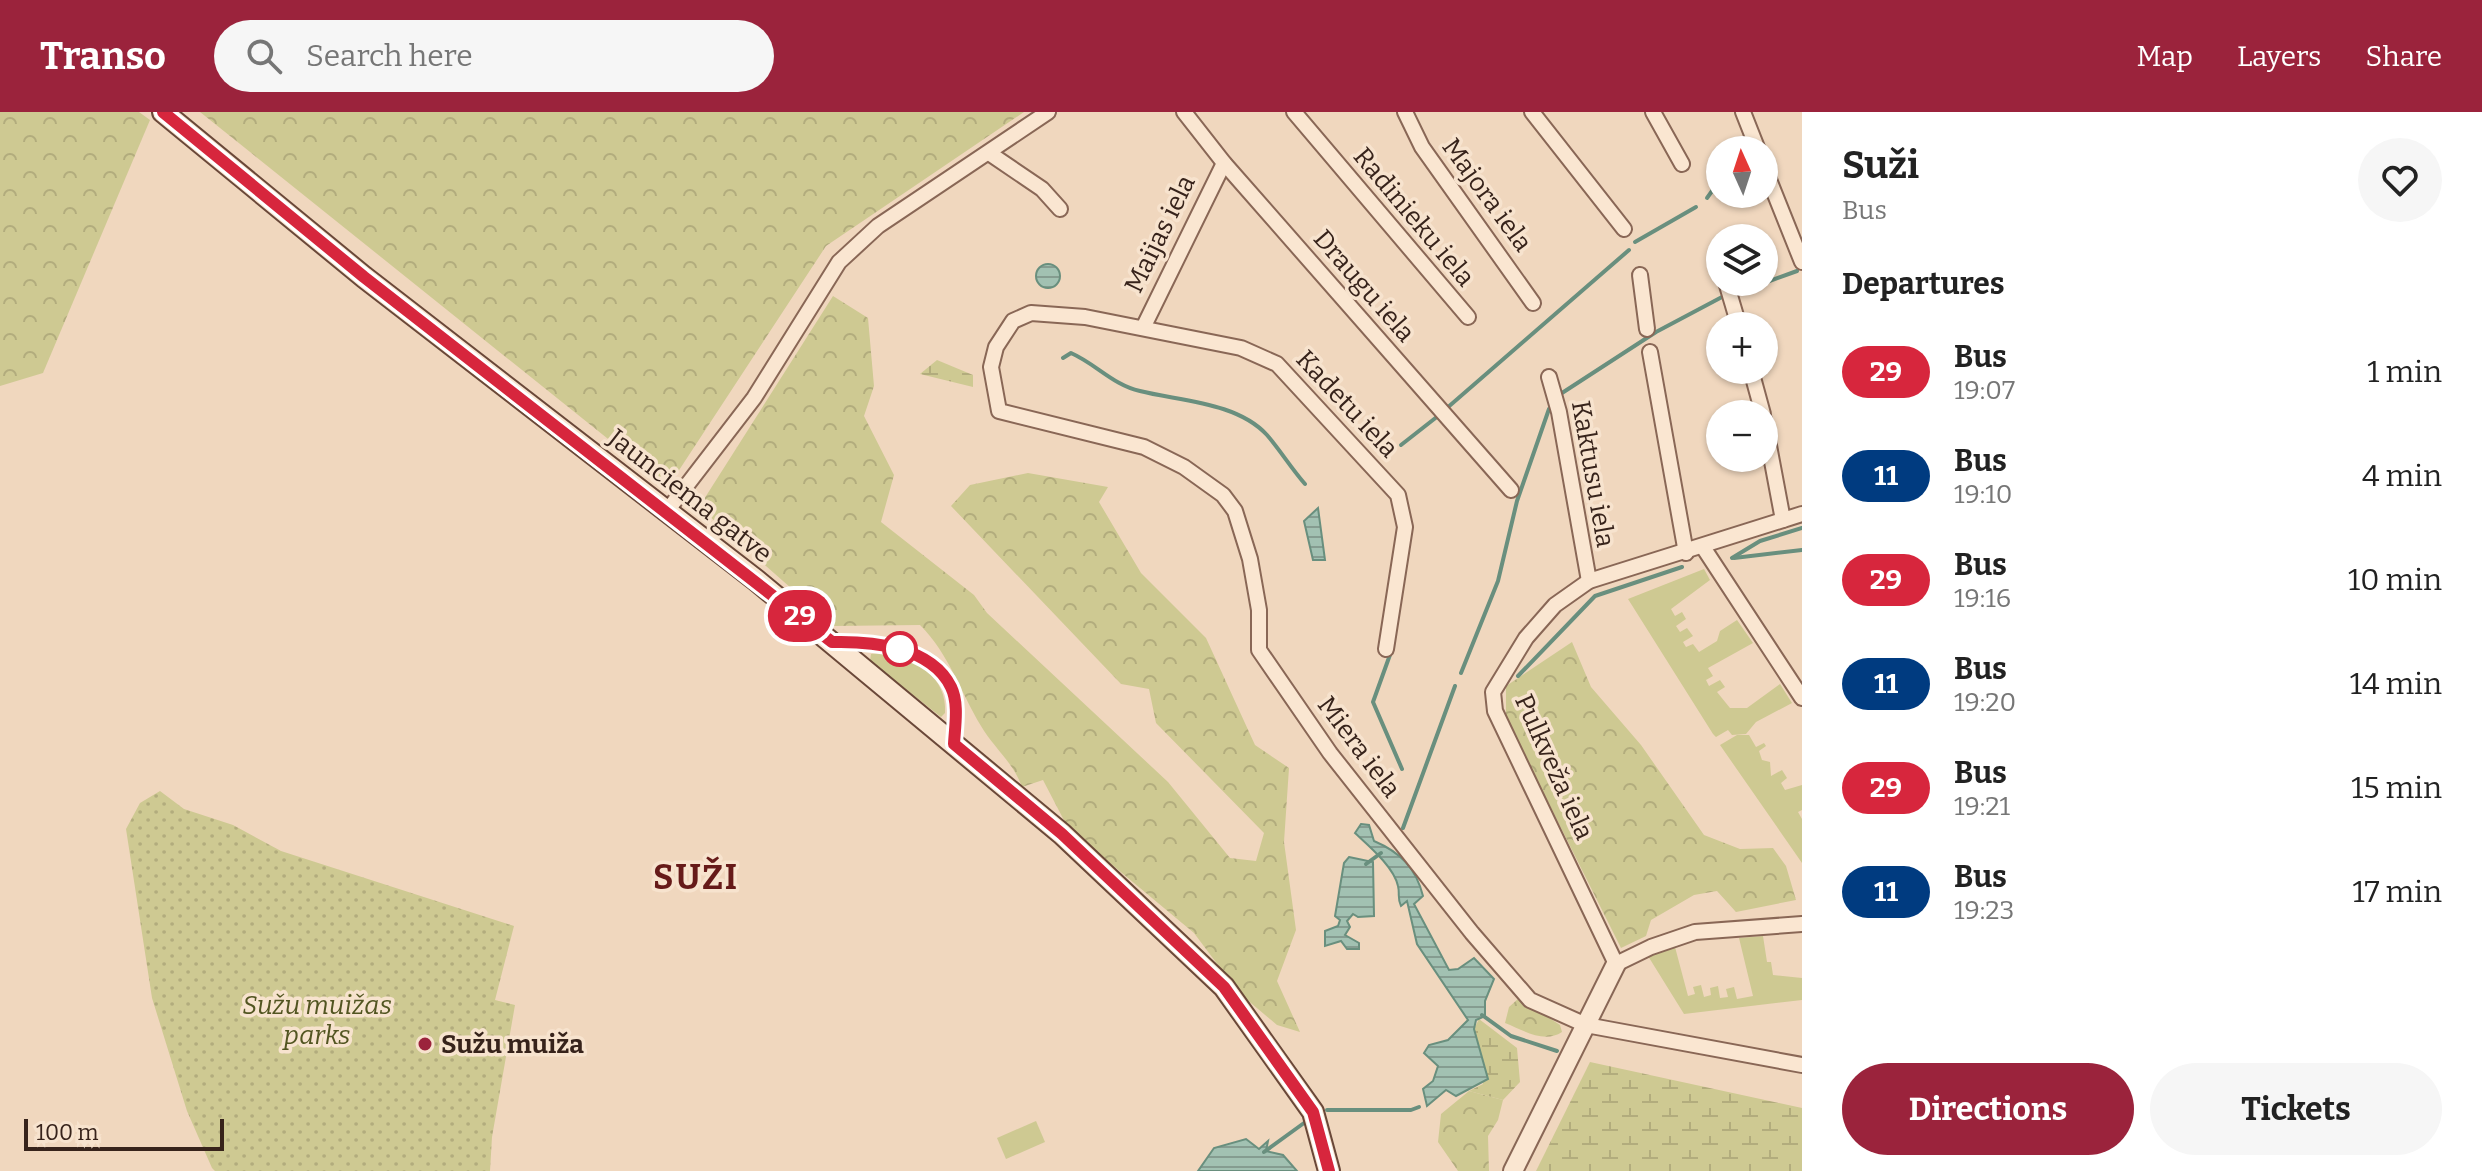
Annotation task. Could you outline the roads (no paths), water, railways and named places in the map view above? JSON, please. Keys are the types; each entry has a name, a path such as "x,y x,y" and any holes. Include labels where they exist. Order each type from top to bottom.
{"main road":[{"name":"Jaunciema gatve","path":"163,112 364,277 767,589 1062,834 1203,965 1243,1013 1313,1112 1329,1171"}],"street":[{"path":"667,511 754,398 843,257 878,226 1048,112"},
{"name":"Draugu iela","path":"1184,112 1224,163 1511,490"},
{"name":"Radinieku iela","path":"1294,112 1468,317"},
{"name":"Majora iela","path":"1405,112 1422,147 1533,303"},
{"path":"1532,112 1624,229"},
{"path":"1653,112 1682,164"},
{"path":"1743,112 1752,136"},
{"path":"989,153 1042,189 1060,209"},
{"name":"Maijas iela","path":"1143,328 1224,163"},
{"path":"1778,202 1802,262"},
{"path":"1640,275 1647,329"},
{"name":"Kadetu iela","path":"991,367 996,347 1013,321 1031,313 1085,317 1241,348 1277,364 1398,495 1405,527 1386,649"},
{"path":"1650,352 1686,553"},
{"name":"Miera iela","path":"991,367 999,411 1144,447 1184,467 1223,495 1235,511 1250,559 1259,610 1259,650 1312,728 1472,933 1530,1000 1586,1025 1802,1065"},
{"name":"Kaktusu iela","path":"1549,377 1559,412 1589,581"},
{"path":"1774,472 1783,520"},
{"name":"Pulkveža iela","path":"1616,964 1495,711 1493,692 1526,638 1555,605 1589,581 1802,514"},
{"path":"1703,547 1798,693"},
{"path":"1798,693 1802,671"},
{"path":"1513,1171 1616,964 1651,947 1695,932 1802,924"}],"waterway":[{"path":"1635,242 1696,207"},
{"path":"1447,408 1629,250"},
{"path":"1778,278 1797,271"},
{"path":"1562,393 1656,332 1722,297"},
{"path":"1063,358 1071,353 1130,388 1207,404 1240,416 1267,435 1305,484"},
{"path":"1461,673 1498,581 1517,501 1549,409"},
{"path":"1401,445 1438,416"},
{"path":"1732,558 1760,541 1802,528"},
{"path":"1734,558 1802,550"},
{"path":"1518,676 1595,596 1682,567"},
{"path":"1391,652 1373,702 1402,769"},
{"path":"1403,828 1455,686"},
{"path":"1366,864 1381,853"},
{"path":"1482,1015 1511,1036 1557,1051"},
{"path":"1327,1110 1411,1110 1419,1107"},
{"path":"1264,1152 1304,1123"}],"place":[{"name":"Sužu muiža","path":"425,1044"}],"district":[{"name":"SUŽI","path":"696,877"}],"park label":[{"name":"Sužu muižas parks","path":"317,1020"}]}
